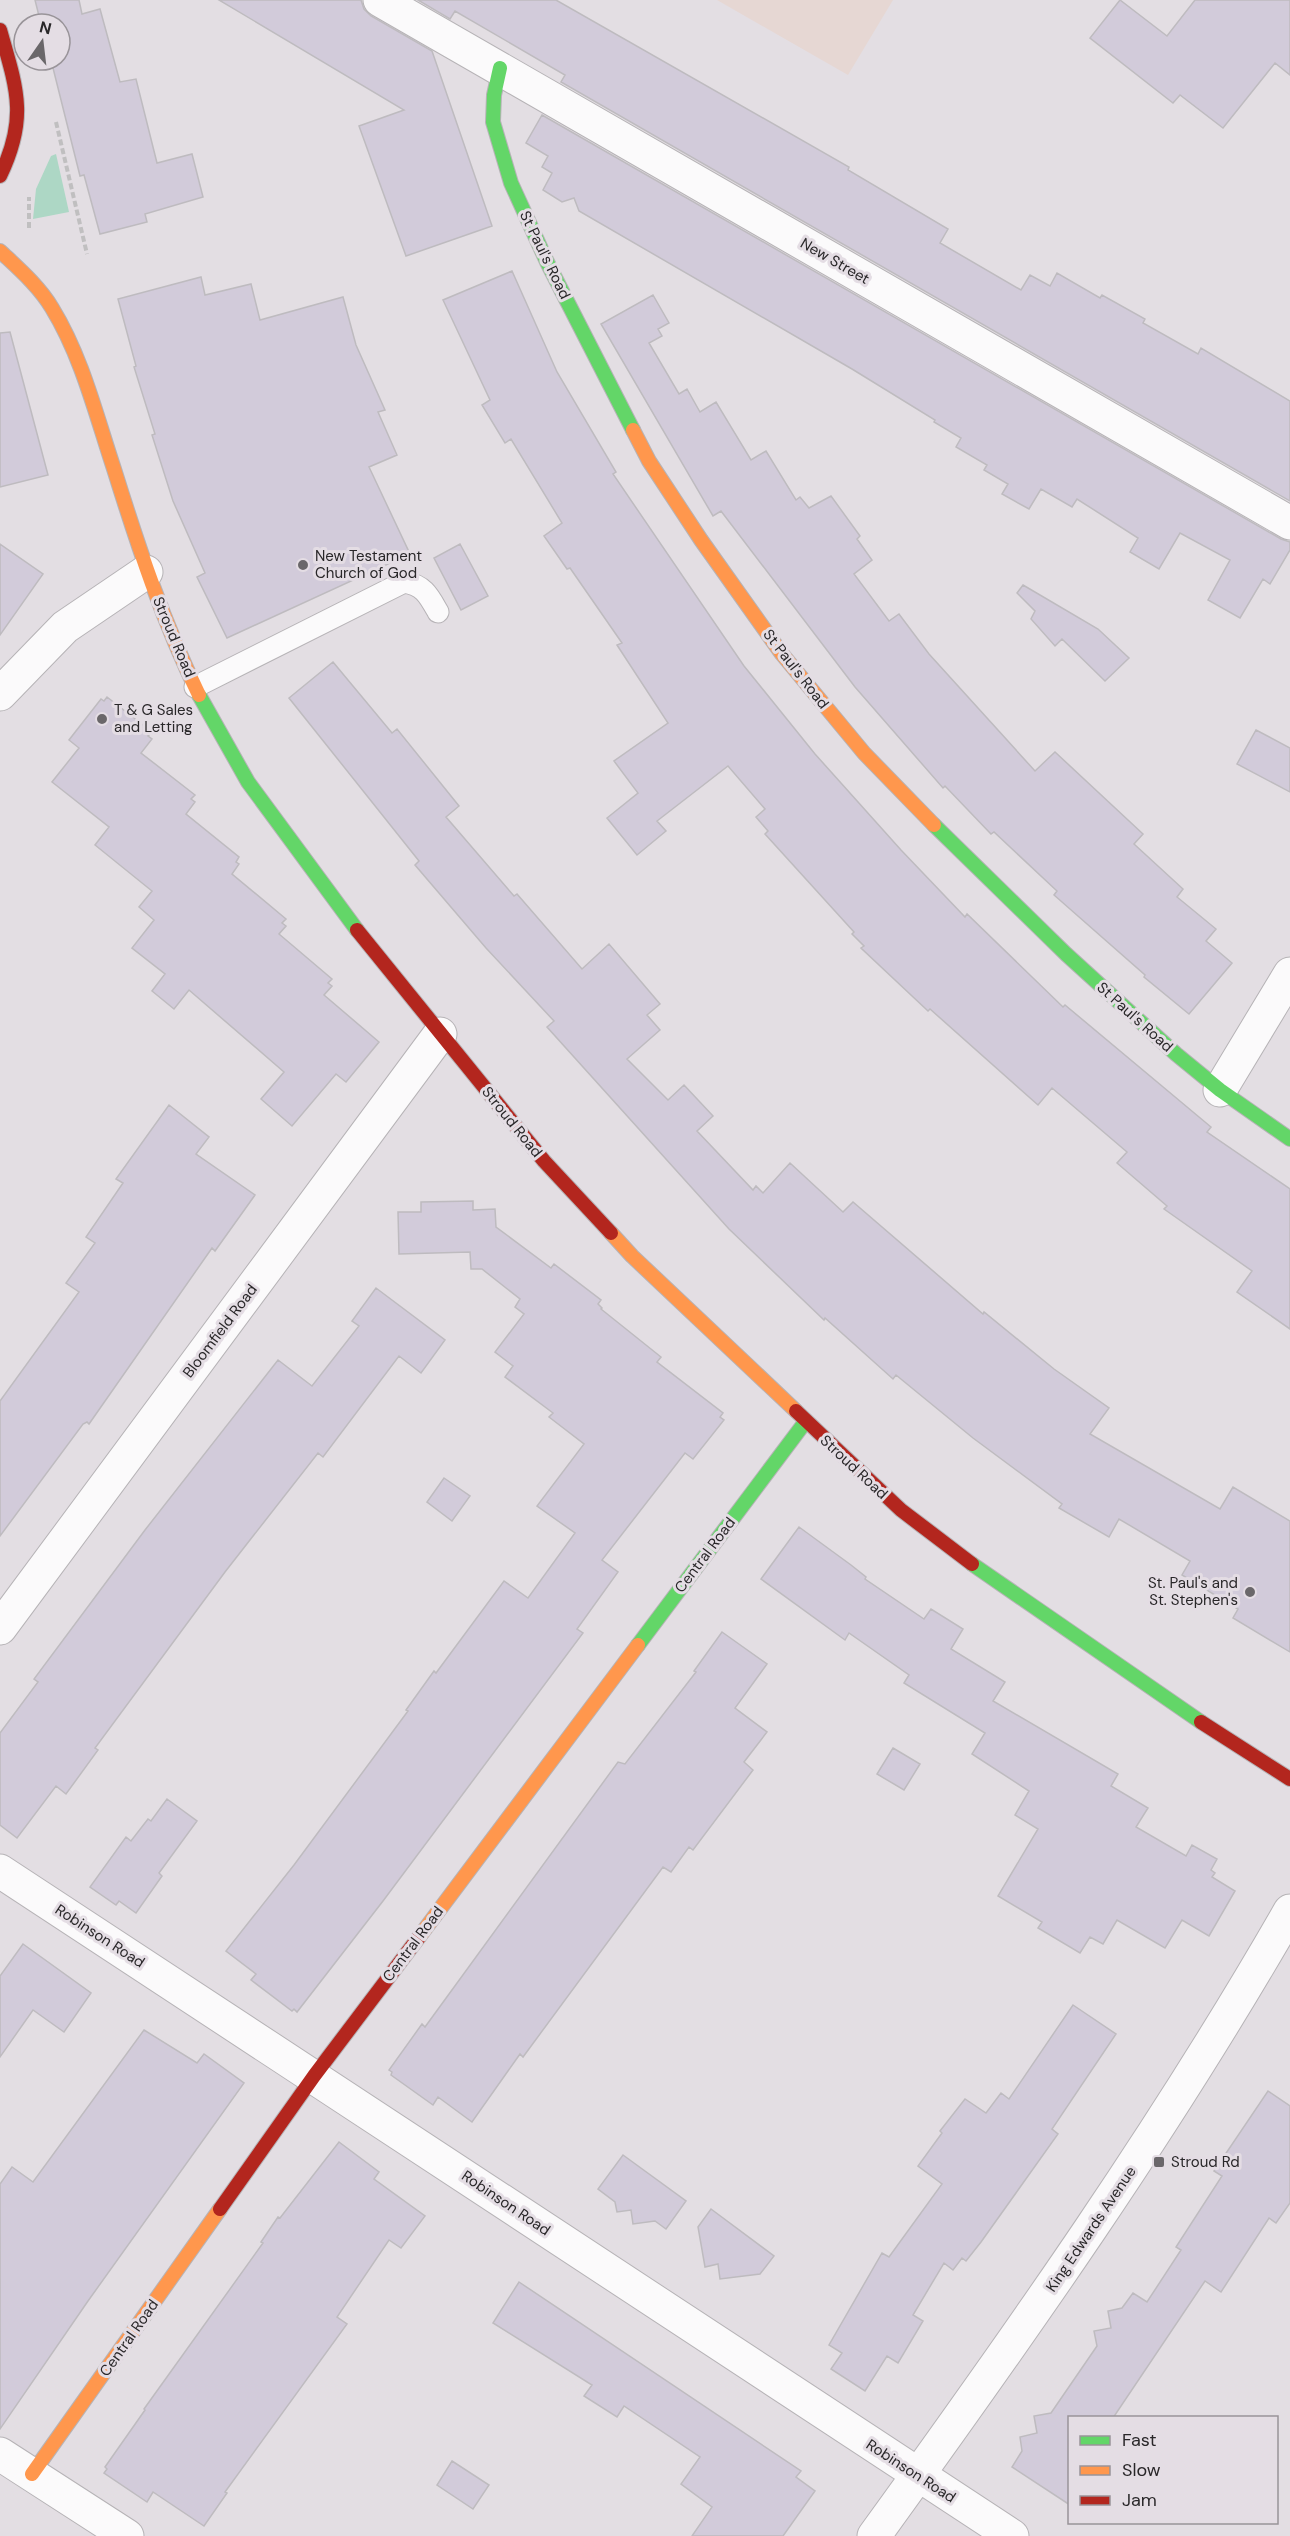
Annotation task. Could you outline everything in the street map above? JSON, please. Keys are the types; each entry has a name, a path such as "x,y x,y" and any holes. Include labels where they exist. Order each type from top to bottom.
{"street":[{"name":"New Street","path":"380,0 1290,523"},
{"path":"0,30 6,76 20,105 15,145 0,176"},
{"name":"St Paul's Road","path":"500,68 494,95 493,122 511,183 547,262 650,461 721,569 782,654 864,753 966,859 1176,1054 1221,1090 1290,1139"},
{"name":"Stroud Road","path":"0,251 25,275 51,306 69,339 88,388 146,572 195,687 219,733 254,790 350,922 544,1161 633,1256 901,1510 1001,1586 1248,1754 1290,1779"},
{"path":"0,694 65,627 146,572"},
{"path":"1221,1090 1290,974"},
{"name":"Bloomfield Road","path":"0,1628 440,1034"},
{"name":"Central Road","path":"32,2474 314,2076 806,1421"},
{"name":"Robinson Road","path":"0,1871 1012,2536"},
{"name":"King Edwards Avenue","path":"874,2536 1046,2296 1171,2109 1290,1911"},
{"path":"0,2454 127,2536"}],"lane":[{"path":"195,687 404,582 414,583 426,590 438,612"}],"path":[{"path":"53,129 55,120 87,254"},
{"path":"30,190 28,213 30,235"}],"shaded area":[{"path":"717,0 893,0 848,75"}],"green space":[{"path":"56,154 69,212 33,219 36,189 51,156"}],"building":[{"path":"35,0 79,0 82,14 100,9 120,82 136,79 157,163 192,154 203,197 145,214 147,222 100,234 84,175 80,176 54,72 72,72 72,12 38,12"},
{"path":"219,0 361,0 364,9 371,16 432,51 492,226 406,256 359,126 404,110"},
{"path":"418,0 556,0 849,167 848,170 948,229 940,243 1021,290 1030,275 1050,286 1057,273 1100,298 1102,295 1145,319 1143,323 1198,354 1201,348 1290,401 1290,501 561,82 565,75 455,11 450,19"},
{"path":"1120,0 1167,36 1195,0 1290,0 1290,75 1275,63 1223,128 1180,95 1173,103 1090,38"},
{"path":"542,115 1281,539 1290,542 1290,550 1270,584 1263,579 1240,618 1208,600 1230,560 1180,533 1159,569 1130,552 1138,538 1077,499 1072,507 1041,489 1029,509 1002,494 1008,484 984,470 987,465 956,447 961,438 934,422 935,420 852,369 579,211 574,198 562,202 543,190 552,173 542,167 548,156 526,143"},
{"path":"512,271 557,372 616,472 613,474 744,666 815,754 965,917 967,914 1063,1007 1065,1005 1211,1127 1207,1132 1290,1189 1290,1329 1237,1292 1252,1271 1164,1209 1167,1206 1117,1163 1127,1152 1052,1088 1038,1105 930,1009 928,1011 861,948 864,946 852,934 854,932 765,834 768,831 756,817 765,809 728,766 657,821 666,831 637,855 607,818 638,793 614,761 668,723 617,645 622,643 570,568 567,569 544,536 562,523 511,439 505,443 482,405 490,400 443,300"},
{"path":"201,277 205,295 251,284 260,320 343,297 356,345 385,410 378,412 397,455 369,467 410,554 227,638 197,577 205,573 173,501 152,435 155,434 134,367 136,366 118,299"},
{"path":"653,295 669,323 658,329 662,336 649,343 679,394 687,389 700,412 716,402 751,460 766,451 796,500 800,497 809,508 831,496 860,536 857,539 872,560 854,574 889,621 899,614 929,654 1035,771 1055,752 1143,834 1134,844 1183,889 1177,897 1216,929 1206,941 1232,963 1189,1014 1144,977 1145,975 1054,895 1057,891 994,832 991,834 945,786 943,788 855,687 721,511 713,516 601,324"},
{"path":"10,332 48,475 0,487 0,333"},
{"path":"0,544 43,574 0,635"},
{"path":"460,544 488,596 461,610 434,558"},
{"path":"1023,585 1098,629 1129,658 1105,681 1062,639 1055,646 1031,619 1035,611 1017,593"},
{"path":"333,662 392,733 397,729 459,806 446,817 514,896 517,894 582,969 609,944 660,1004 647,1015 660,1030 627,1059 668,1100 684,1085 713,1116 697,1131 753,1190 756,1186 763,1193 790,1163 843,1212 853,1202 983,1314 984,1312 1054,1369 1109,1408 1090,1434 1220,1509 1233,1487 1290,1521 1290,1652 1233,1618 1238,1609 1182,1575 1190,1561 1119,1519 1109,1537 1059,1508 1062,1504 973,1438 896,1375 893,1379 825,1318 824,1320 729,1229 547,1027 554,1021 486,948 415,865 419,861 289,698"},
{"path":"107,697 152,732 148,736 152,739 141,753 195,795 191,799 195,802 186,814 239,857 236,862 239,864 232,874 286,919 282,923 286,926 279,934 332,979 328,983 332,986 324,995 379,1042 346,1082 336,1074 292,1126 261,1099 284,1072 189,990 174,1009 152,991 165,974 132,948 154,920 139,907 152,891 95,845 109,827 52,782 79,748 69,740 101,699 104,701"},
{"path":"1256,730 1290,748 1290,792 1237,764"},
{"path":"169,1105 209,1137 196,1154 255,1195 215,1251 212,1248 89,1424 87,1422 83,1424 0,1536 0,1401 79,1292 66,1283 95,1243 86,1237 123,1183 116,1179"},
{"path":"473,1201 473,1210 495,1209 496,1227 551,1268 554,1264 601,1300 598,1304 601,1309 661,1357 657,1362 723,1413 720,1417 724,1420 693,1459 685,1453 602,1560 618,1572 577,1629 583,1633 383,1901 297,2012 294,2009 292,2011 251,1980 256,1974 226,1951 294,1865 408,1711 406,1710 434,1671 436,1673 504,1581 528,1598 575,1533 537,1506 584,1444 549,1417 553,1413 505,1377 513,1366 495,1352 524,1314 515,1307 520,1299 482,1269 471,1269 470,1252 399,1254 398,1212 421,1212 421,1202"},
{"path":"376,1288 445,1340 421,1373 399,1356 323,1457 318,1453 225,1572 95,1748 98,1750 66,1794 56,1786 17,1838 0,1825 0,1733 38,1682 34,1679 145,1530 278,1360 312,1386 359,1326 352,1321"},
{"path":"444,1478 470,1496 452,1521 427,1502"},
{"path":"799,1527 851,1565 866,1577 865,1579 924,1619 931,1609 963,1629 951,1649 1005,1682 993,1701 1118,1774 1111,1786 1148,1808 1136,1827 1186,1856 1192,1845 1217,1859 1211,1870 1215,1873 1212,1877 1235,1891 1209,1936 1182,1920 1165,1948 1117,1920 1103,1944 1090,1937 1080,1953 1038,1928 1042,1922 998,1896 1038,1829 1015,1815 1029,1791 972,1754 985,1733 904,1683 909,1675 849,1633 845,1640 761,1579"},
{"path":"722,1632 767,1664 735,1708 767,1732 744,1762 753,1770 693,1850 689,1847 671,1872 663,1867 523,2057 520,2054 472,2122 438,2097 433,2105 391,2075 392,2072 389,2070 422,2024 425,2027 618,1762 625,1764 696,1672 694,1671"},
{"path":"893,1748 920,1764 904,1790 877,1774"},
{"path":"167,1799 197,1821 159,1873 162,1876 136,1913 119,1901 116,1905 90,1887 126,1837 131,1841 148,1819 151,1821"},
{"path":"23,1944 91,1993 64,2032 33,2010 0,2057 0,1976"},
{"path":"1073,2005 1116,2034 1052,2129 1058,2134 981,2242 966,2261 962,2258 953,2270 944,2263 913,2315 923,2321 898,2363 887,2356 865,2391 831,2369 842,2353 829,2345 882,2253 889,2257 942,2184 918,2166 942,2133 940,2131 965,2099 986,2113 1001,2093 1009,2099"},
{"path":"144,2030 197,2063 204,2054 244,2083 88,2301 0,2429 0,2184 12,2167 33,2182"},
{"path":"1268,2091 1290,2106 1290,2203 1276,2223 1269,2218 1221,2292 1205,2281 1114,2416 1068,2416 1068,2504 1012,2467 1022,2451 1020,2437 1037,2433 1034,2416 1051,2413 1097,2346 1094,2331 1111,2328 1108,2311 1122,2308 1133,2293 1147,2302 1181,2250 1176,2247 1222,2176 1214,2171"},
{"path":"339,2142 379,2172 374,2179 425,2216 401,2248 389,2240 337,2317 347,2324 225,2492 227,2493 204,2526 153,2492 147,2502 104,2473 107,2469 105,2467 263,2243 261,2242 278,2217 280,2218"},
{"path":"623,2155 686,2201 666,2229 655,2221 633,2224 631,2210 617,2212 615,2202 598,2189"},
{"path":"711,2209 774,2256 760,2274 720,2279 718,2264 705,2267 698,2227"},
{"path":"519,2282 801,2471 796,2477 815,2491 783,2536 692,2536 712,2507 681,2484 700,2457 624,2406 617,2417 584,2396 592,2385 493,2323"},
{"path":"452,2461 489,2485 473,2509 437,2485"}],"traffic: fast":[{"path":"500,68 494,95 493,122 511,183 547,262 633,430"},
{"path":"199,695 248,782 357,930"},
{"path":"934,825 1066,954 1176,1054 1220,1090 1290,1139"},
{"path":"638,1645 806,1421"},
{"path":"972,1564 1201,1722"}],"traffic: slow":[{"path":"0,251 41,292 72,346 88,387 152,584 199,695"},
{"path":"633,430 649,461 701,540 782,654 864,753 934,825"},
{"path":"611,1233 632,1256 796,1411"},
{"path":"419,1937 638,1645"},
{"path":"32,2474 220,2209"}],"traffic: jam":[{"path":"0,30 17,103 14,137 0,176"},
{"path":"357,930 544,1161 611,1233"},
{"path":"796,1411 901,1510 972,1564"},
{"path":"1201,1722 1290,1779"},
{"path":"220,2209 314,2076 419,1937"}],"place":[{"name":"New Testament Church of God","path":"303,565"},
{"name":"T & G Sales and Letting","path":"102,719"},
{"name":"St. Paul's and St. Stephen's","path":"1250,1592"},
{"name":"Stroud Rd","path":"1159,2162"}]}
